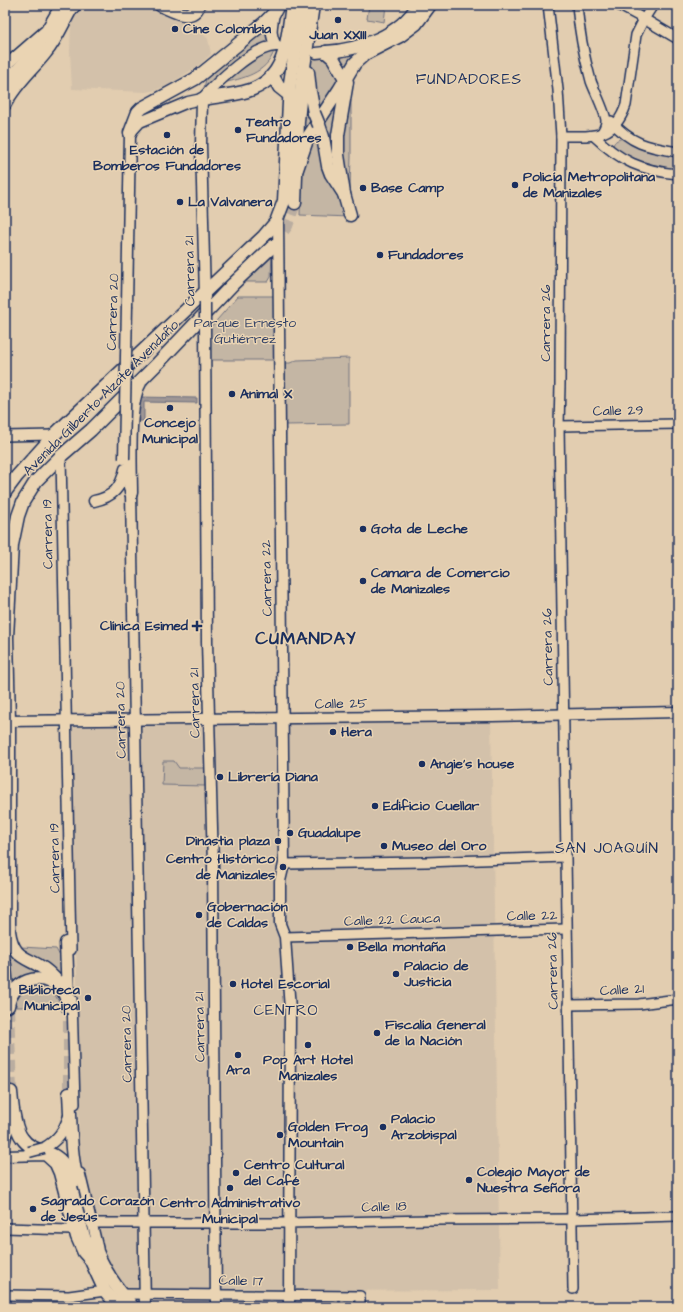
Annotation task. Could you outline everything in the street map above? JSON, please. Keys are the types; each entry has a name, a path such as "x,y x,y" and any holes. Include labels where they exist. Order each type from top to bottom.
{"main road":[{"path":"5,83 29,58 62,5"},
{"path":"5,104 9,95 47,52 71,9 75,5"},
{"path":"161,5 179,10 188,15 193,13 199,5"},
{"path":"130,133 140,122 192,100 253,89 273,76 278,69 285,52 292,5"},
{"name":"Avenida Gilberto Alzate Avendaño","path":"5,492 54,435 205,298 264,236 278,218 284,201 289,95 302,5"},
{"path":"296,203 298,122 302,81 313,5"},
{"path":"350,215 344,194 340,168 338,135 347,80 333,58 321,52 344,50 374,41 396,29 408,18 418,5"},
{"path":"298,169 308,137 339,90 354,63 365,54 400,36 416,24 430,5"},
{"path":"202,99 218,81 249,58 267,48 277,46 272,38 271,30 276,9"},
{"path":"130,133 138,112 142,108 195,79 232,50 276,9"},
{"path":"5,66 47,30"},
{"path":"309,30 308,68 314,113 323,137 328,166 331,174 344,194"},
{"path":"273,76 279,87 289,95"},
{"name":"Carrera 21","path":"202,99 201,145 205,298 209,720 213,872 216,1307"},
{"name":"Carrera 20","path":"130,133 125,464 131,494 146,1294 145,1307"},
{"name":"Carrera 22","path":"278,218 284,864 280,881 280,924 285,937 290,1010 288,1223 289,1307"},
{"name":"Avenida Gilberto Alzate Avendaño","path":"67,1003 61,987 54,978 41,967 19,954 10,939 9,931 7,638 12,544 18,516 23,502 36,481 61,456 91,430 233,284 273,246"},
{"path":"131,494 131,428 133,401 138,386 145,376"},
{"path":"94,501 103,499 112,494 121,483 125,464"},
{"path":"5,605 7,638"},
{"name":"Calle 25","path":"7,721 209,720 678,712"},
{"path":"66,943 67,1003"},
{"path":"5,966 8,1007 11,995 20,984 38,979 49,981 58,987 67,1003"},
{"path":"5,1140 11,1094"},
{"path":"11,1094 17,1126 22,1139 33,1148 54,1155 64,1164 79,1220 95,1260 105,1291 119,1307"},
{"path":"69,1094 70,1138 73,1163 88,1223 95,1260"},
{"path":"5,1155 44,1151 58,1138 70,1112"},
{"path":"5,1155 44,1151"},
{"path":"44,1151 57,1168 76,1237 83,1253 95,1260 132,1307"}],"street":[{"name":"Carrera 26","path":"548,5 558,90 561,136 559,426 566,929 572,1144 573,1289"},
{"path":"577,5 586,64 601,107 605,114 606,121 604,129 597,136"},
{"path":"618,5 644,18 678,39"},
{"path":"561,136 597,136 615,126 622,116 626,105 636,35 644,18 653,5"},
{"path":"601,107 615,126 631,138 648,147 678,152"},
{"path":"597,136 607,149 640,167 658,172 678,174"},
{"name":"Calle 29","path":"559,426 678,424"},
{"path":"5,436 54,435"},
{"name":"Carrera 19","path":"61,456 76,1154 91,1223 99,1250 95,1260"},
{"path":"284,864 497,860 565,857"},
{"name":"Calle 22","path":"499,931 566,929"},
{"name":"Calle 22 Cauca","path":"285,937 499,931"},
{"name":"Calle 21","path":"568,1005 639,1004 678,999"},
{"name":"Calle 18","path":"91,1223 288,1223 678,1216"},
{"path":"5,1228 70,1230 74,1228"},
{"path":"5,1295 69,1296 105,1291"},
{"name":"Calle 17","path":"121,1294 360,1296 360,1307"}],"shaded area":[{"path":"82,5 148,5 192,22 208,39 211,54 198,66 168,85 156,90 146,92 72,89 70,52 71,19"},
{"path":"138,397 197,398 197,403 144,402 144,421 138,421"},
{"name":"Centro Histórico de Manizales","path":"491,718 500,1290 122,1292 104,1259 95,1227 79,1155 78,1008 69,726"}],"green space":[{"path":"369,5 386,5 384,22 367,19"},
{"path":"269,23 266,34 269,42 246,54 204,88 206,79"},
{"path":"274,51 271,59 260,70 245,77 222,83 263,52"},
{"path":"358,53 353,78 351,100 349,217 300,215 302,132 305,91 313,55 340,56"},
{"path":"623,138 678,155 678,170 639,162 613,148 617,140"},
{"path":"272,252 271,277 268,282 243,282"},
{"name":"Parque Ernesto Gutiérrez","path":"238,296 274,296 274,360 210,360 210,328"},
{"path":"349,358 349,424 285,425 285,363 290,363 297,360"},
{"path":"163,761 174,761 179,768 205,768 205,786 162,785"},
{"path":"7,942 39,970 42,977 10,997"},
{"path":"21,947 56,949 61,958 65,991 23,953"},
{"path":"37,982 52,990 59,1002 57,1007 16,1007 16,1001 19,993"}],"tunnel":[{"path":"273,245 287,226 295,203"},
{"path":"8,1007 11,1092"},
{"path":"69,1021 69,1094"}],"place":[{"name":"Juan XXIII","path":"338,20"},
{"name":"Cine Colombia","path":"175,29"},
{"name":"Teatro Fundadores","path":"238,130"},
{"name":"Estación de Bomberos Fundadores","path":"167,135"},
{"name":"Policía Metropolitana de Manizales","path":"515,185"},
{"name":"Base Camp","path":"363,188"},
{"name":"La Valvanera","path":"180,202"},
{"name":"Fundadores","path":"380,255"},
{"name":"Animal X","path":"232,394"},
{"name":"Concejo Municipal","path":"170,408"},
{"name":"Gota de Leche","path":"363,529"},
{"name":"Camara de Comercio de Manizales","path":"363,581"},
{"name":"Clínica Esimed","path":"197,626"},
{"name":"Hera","path":"333,732"},
{"name":"Angie’s house","path":"422,764"},
{"name":"Librería Diana","path":"220,777"},
{"name":"Edificio Cuellar","path":"375,806"},
{"name":"Guadalupe","path":"290,833"},
{"name":"Dinastia plaza","path":"278,841"},
{"name":"Museo del Oro","path":"384,846"},
{"name":"Centro Histórico de Manizales","path":"283,867"},
{"name":"Gobernación de Caldas","path":"199,915"},
{"name":"Bella montaña","path":"350,947"},
{"name":"Palacio de Justicia","path":"396,974"},
{"name":"Hotel Escorial","path":"233,984"},
{"name":"Biblioteca Municipal","path":"88,998"},
{"name":"Fiscalía General de la Nación","path":"377,1033"},
{"name":"Pop Art Hotel Manizales","path":"308,1045"},
{"name":"Ara","path":"238,1055"},
{"name":"Palacio Arzobispal","path":"383,1127"},
{"name":"Golden Frog Mountain","path":"280,1135"},
{"name":"Centro Cultural del Café","path":"236,1173"},
{"name":"Colegio Mayor de Nuestra Señora","path":"469,1180"},
{"name":"Centro Administrativo Municipal","path":"230,1188"},
{"name":"Sagrado Corazón de Jesús","path":"33,1209"}],"district":[{"name":"FUNDADORES","path":"469,79"},
{"name":"CUMANDAY","path":"306,638"},
{"name":"SAN JOAQUÍN","path":"607,848"},
{"name":"CENTRO","path":"286,1010"}]}
